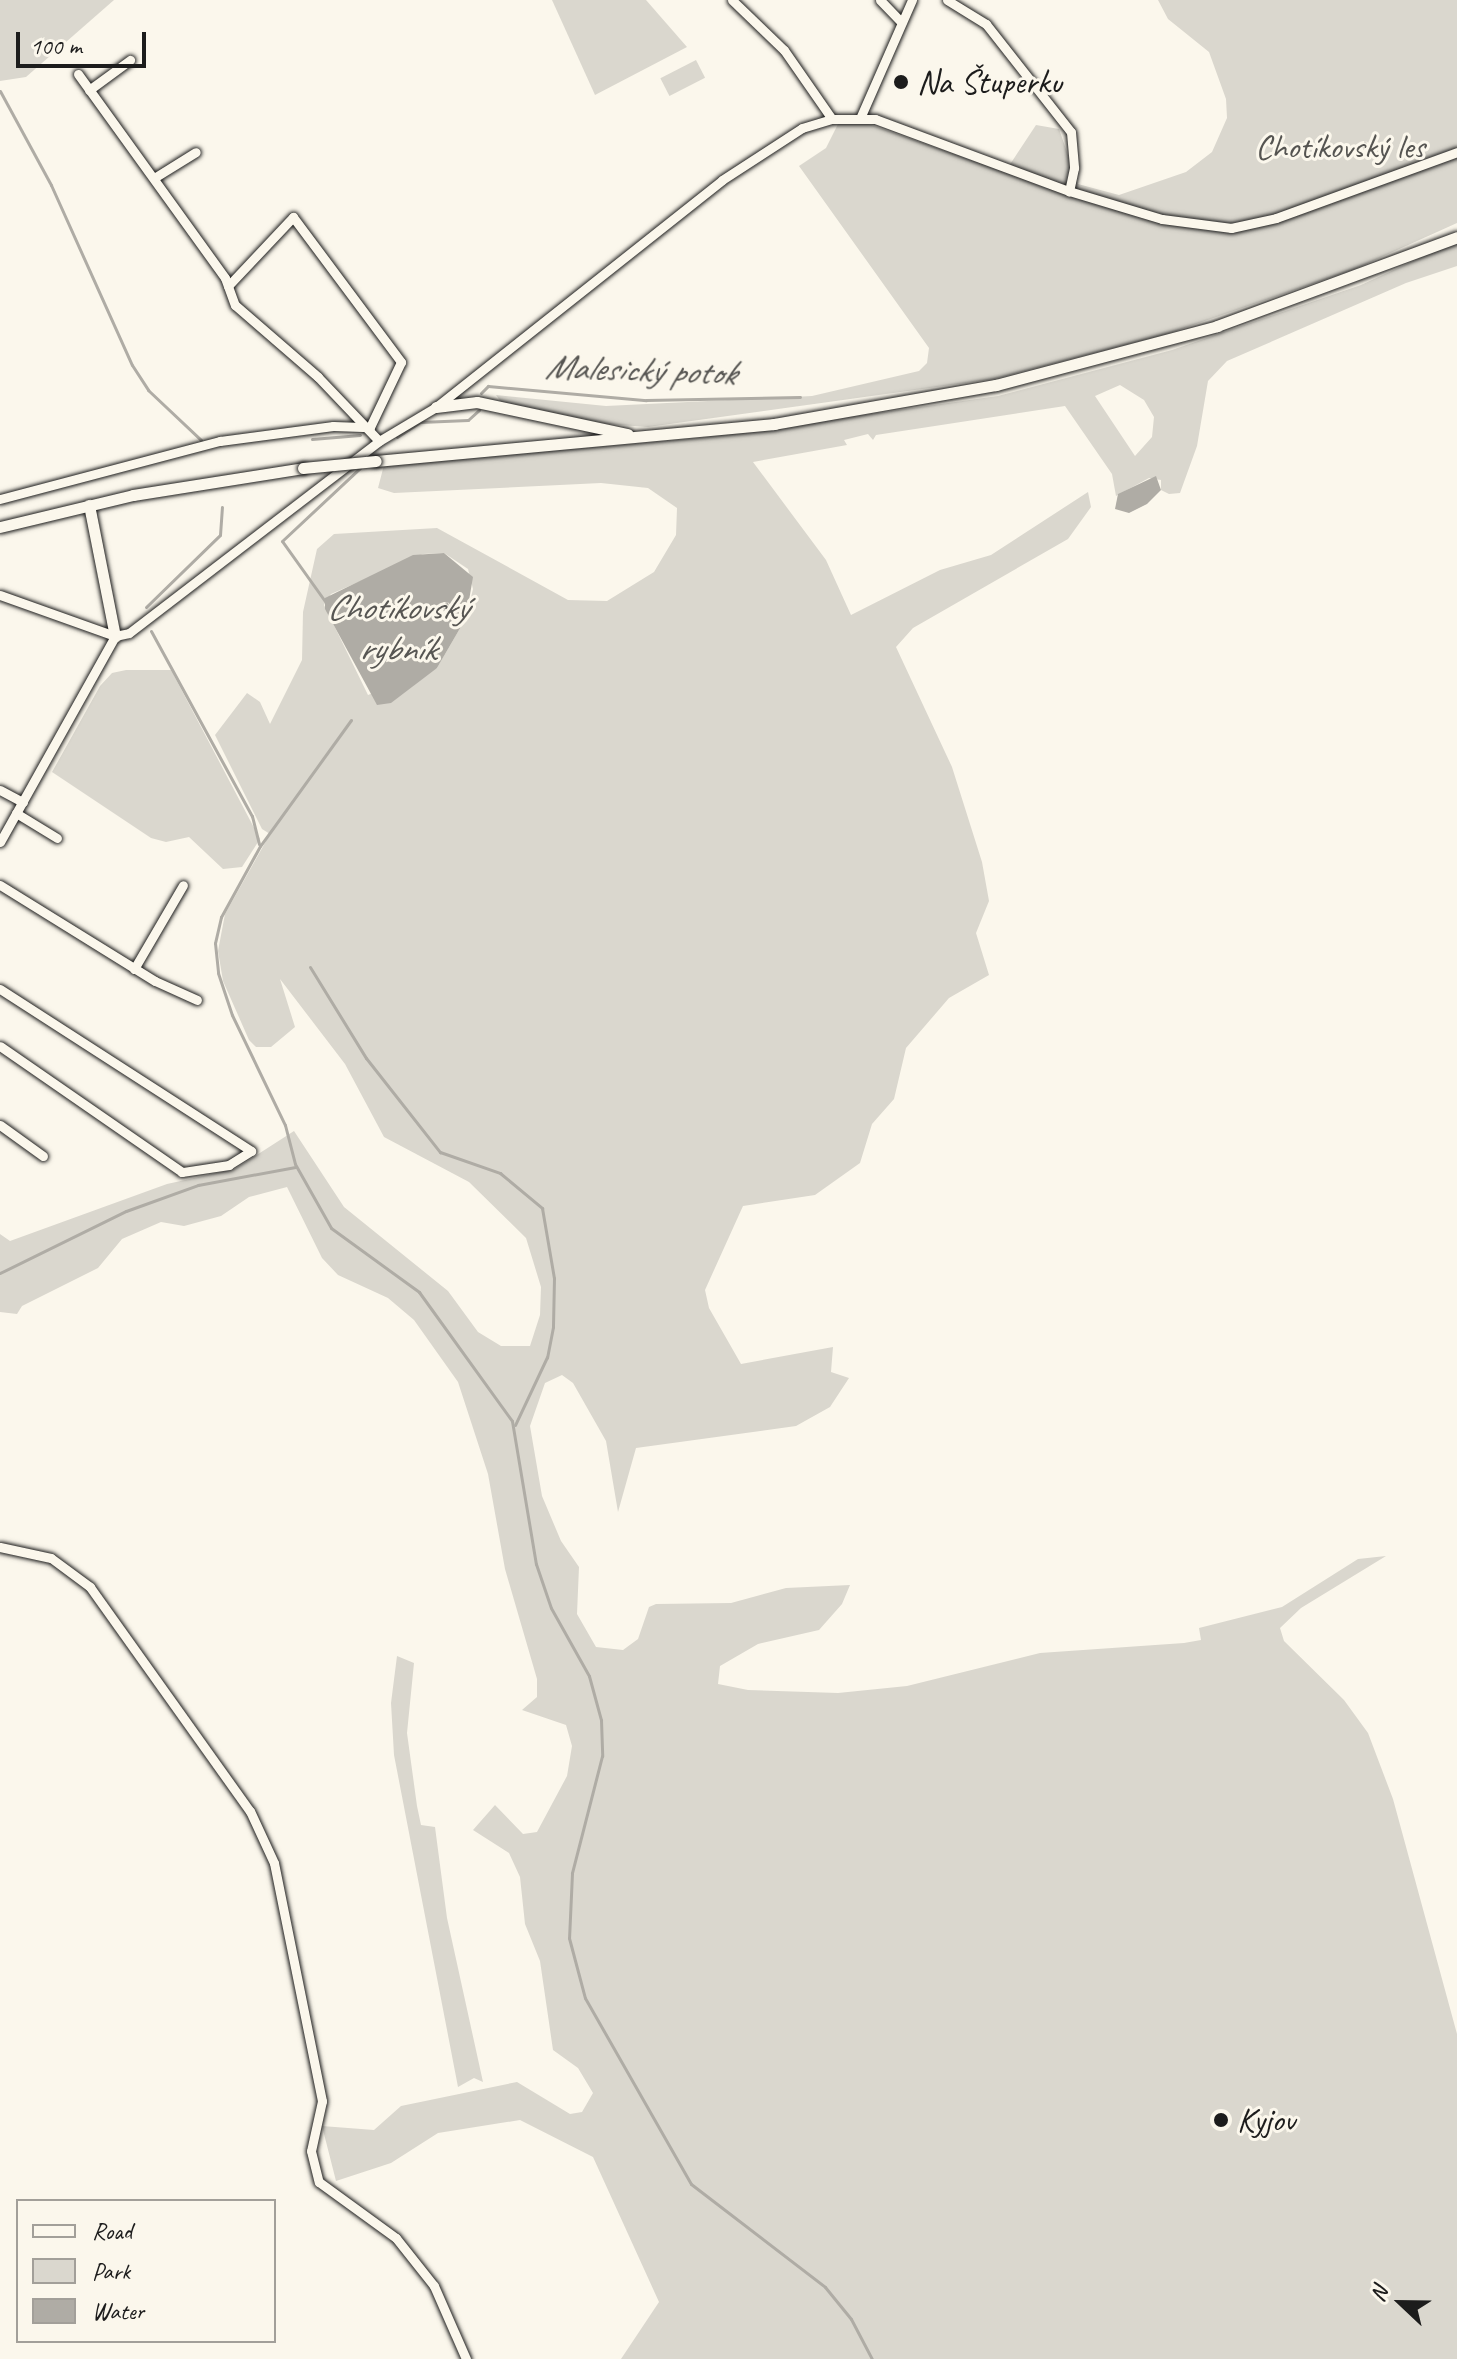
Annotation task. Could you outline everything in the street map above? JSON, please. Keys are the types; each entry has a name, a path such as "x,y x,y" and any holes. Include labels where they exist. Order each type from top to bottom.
{"main road":[{"path":"0,527 89,505 303,468 660,436 838,415 1083,364 1264,311 1457,237"},
{"path":"436,407 477,402 599,430 660,436"},
{"path":"89,505 115,636"}],"street":[{"path":"732,0 784,50 832,119"},
{"path":"880,0 901,22"},
{"path":"861,116 912,0"},
{"path":"947,0 986,24 1071,132 1074,168 1069,191"},
{"path":"89,90 130,60"},
{"path":"78,74 228,286 235,305 370,427 379,441"},
{"path":"0,842 115,636 152,619 379,441 436,407 722,180 789,135 832,119 861,116 1069,191 1162,219 1231,228 1276,218 1457,152"},
{"path":"154,178 196,152"},
{"path":"228,286 293,217 401,362 370,427"},
{"path":"0,499 220,441 333,426 370,427"},
{"path":"0,595 115,636"},
{"path":"0,790 23,802"},
{"path":"16,813 57,838"},
{"path":"0,885 134,969 197,1000"},
{"path":"134,969 183,885"},
{"path":"0,989 251,1151 229,1165 182,1172 0,1046"},
{"path":"0,1125 43,1156"},
{"path":"0,1547 51,1558 90,1587 250,1811 274,1863 322,2101 311,2151 319,2182 396,2238 434,2286 466,2359"}],"green space":[{"path":"0,0 114,0 26,77 0,81"},
{"path":"552,0 646,0 687,47 595,95"},
{"name":"Chotíkovský les","path":"1158,0 1457,0 1457,223 1355,269 1167,334 994,379 648,427 607,424 501,402 496,395 606,406 812,396 919,371 927,363 929,348 799,166 826,148 839,122 857,120 1005,172 1036,125 1059,129 1078,184 1119,195 1186,172 1212,152 1227,118 1226,99 1209,52 1168,19"},
{"path":"696,60 705,78 669,96 660,78"},
{"path":"1457,241 1457,266 1406,283 1227,361 1208,381 1197,446 1180,493 1169,494 1161,490 1161,480 1149,478 1116,496 1112,474 1065,406 876,435 873,440 868,434 844,440 847,445 753,462 826,560 851,615 940,570 991,555 1088,492 1091,507 1068,539 913,628 896,647 952,767 982,862 989,901 976,933 989,975 949,998 906,1048 894,1099 872,1124 860,1163 815,1195 743,1206 705,1290 709,1308 741,1364 833,1347 831,1372 849,1378 830,1407 796,1426 636,1448 618,1512 606,1441 573,1383 562,1375 545,1383 530,1426 542,1496 561,1541 579,1567 577,1614 596,1647 623,1650 638,1639 649,1607 656,1604 731,1603 786,1588 850,1585 842,1604 819,1630 758,1644 720,1666 718,1684 748,1690 838,1693 907,1686 1040,1653 1201,1640 1199,1628 1282,1607 1358,1559 1386,1556 1301,1608 1280,1628 1284,1641 1344,1700 1368,1733 1393,1799 1457,2034 1457,2359 621,2359 659,2302 593,2157 520,2120 438,2133 391,2163 336,2181 322,2126 374,2130 401,2106 517,2082 570,2114 582,2112 593,2093 578,2068 553,2050 540,1961 525,1924 520,1877 509,1853 473,1830 495,1805 523,1834 537,1832 567,1776 572,1746 566,1725 522,1710 537,1697 537,1679 505,1569 488,1474 458,1382 414,1320 388,1298 338,1275 322,1258 287,1187 249,1197 221,1216 184,1226 161,1222 122,1239 98,1268 22,1306 17,1314 0,1312 0,1234 10,1241 167,1184 235,1169 294,1131 344,1207 448,1291 478,1332 501,1346 530,1346 540,1315 541,1287 526,1238 469,1182 384,1137 345,1064 280,979 295,1027 271,1047 256,1047 249,1040 223,981 218,951 225,914 270,834 262,829 215,735 247,693 260,702 270,724 302,660 303,612 317,549 334,534 437,528 568,600 607,601 654,572 676,535 677,508 648,488 601,483 394,493 378,488 384,465 700,438 998,396 1172,350 1361,285","holes":["1120,385 1144,400 1154,417 1152,437 1135,456 1095,396","444,553 468,569 473,589 466,618 437,668 368,695 324,605 331,594 423,554"]},
{"path":"171,670 260,839 242,867 223,869 189,837 166,842 151,838 52,772 100,686 112,673"},
{"path":"397,1656 414,1663 407,1733 417,1806 421,1825 435,1827 447,1918 483,2082 474,2078 458,2087 394,1755 391,1703"}],"water":[{"path":"1156,476 1161,490 1147,504 1129,513 1115,509 1118,494"},
{"name":"Chotíkovský rybník","path":"444,553 473,577 466,618 437,668 391,703 377,705 325,609 325,598 413,555"}],"waterway":[{"path":"0,91 51,185 132,365 148,390 201,440"},
{"name":"Malesický potok","path":"481,393 488,386 646,400 800,397"},
{"name":"Malesický potok","path":"397,437 420,422 468,420 479,410"},
{"path":"312,439 360,435"},
{"name":"Malesický potok","path":"327,604 282,541 360,468"},
{"path":"146,607 220,535 222,507"},
{"path":"151,631 252,816 259,844"},
{"path":"351,720 260,846 221,917 215,943 218,973 232,1015 285,1125 295,1164 331,1228 419,1292 512,1421 536,1564 551,1608 589,1676 601,1720 602,1756 572,1873 569,1938 585,1998 691,2184 825,2287 851,2319 872,2359"},
{"path":"310,967 366,1058 440,1152 500,1173 542,1208 554,1278 553,1327 547,1357 515,1425"},
{"path":"0,1273 126,1211 198,1185 295,1167"}],"place":[{"name":"Na Štuperku","path":"901,82"},
{"name":"Kyjov","path":"1221,2120"}]}
